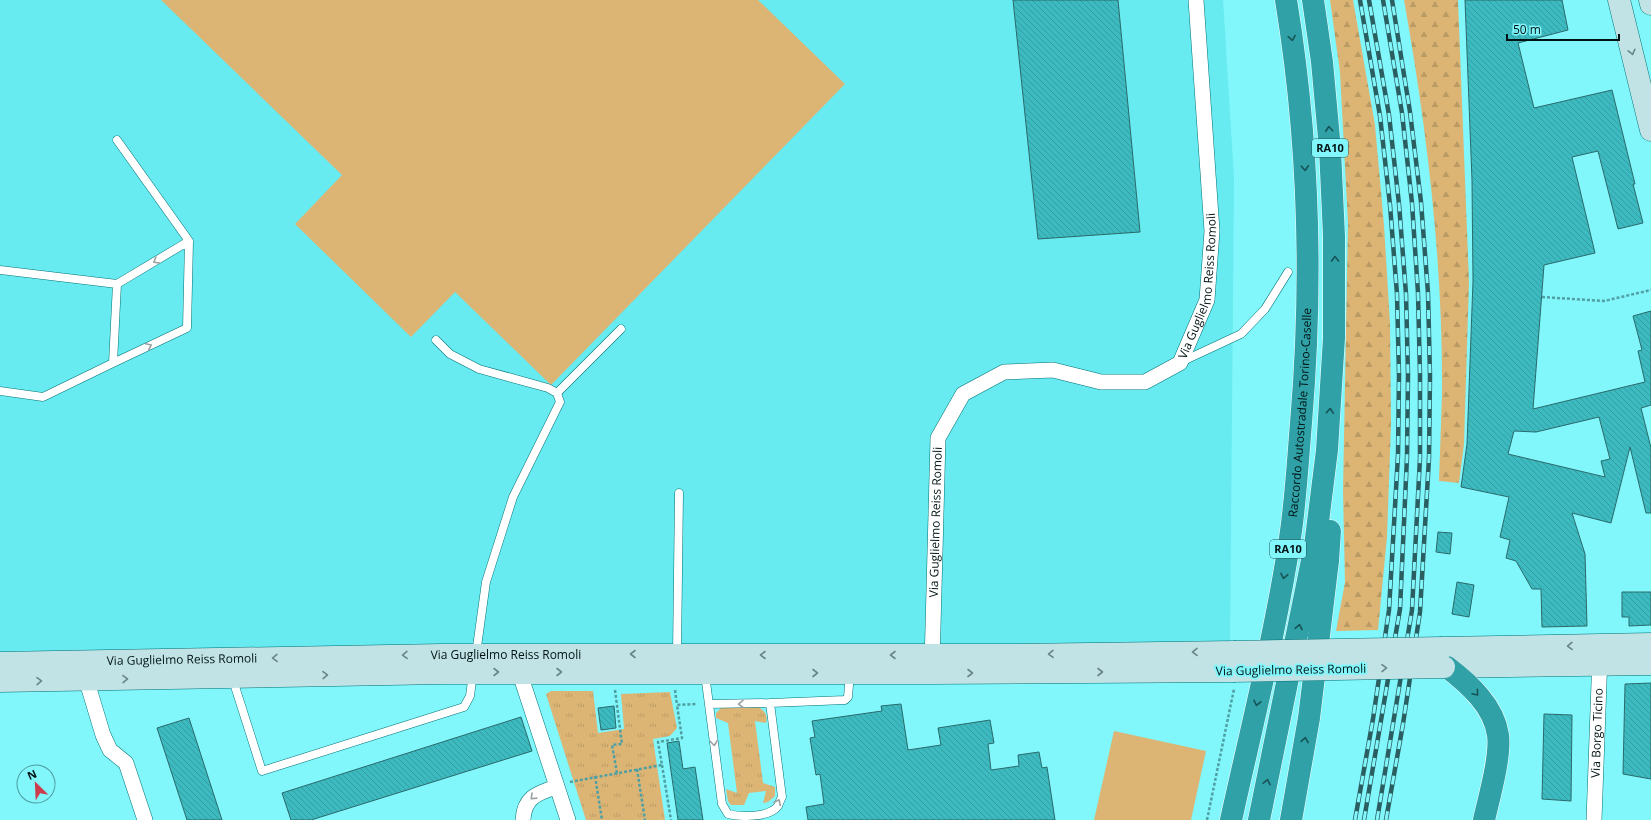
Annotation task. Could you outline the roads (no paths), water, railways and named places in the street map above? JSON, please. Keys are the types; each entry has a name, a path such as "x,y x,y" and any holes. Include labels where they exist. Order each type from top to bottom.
{"highway":[{"name":"Raccordo Autostradale Torino-Caselle","path":"1231,820 1284,573 1297,481 1304,386 1308,265 1304,150 1296,64 1286,0"},
{"name":"RA10","path":"1259,820 1315,546 1327,450 1334,338 1334,236 1328,117 1313,0"},
{"name":"RA10","path":"1291,820 1308,718 1328,561 1331,497 1327,450"},
{"path":"1444,661 1466,681 1487,707 1498,734 1498,751 1484,820"}],"main road":[{"path":"1619,0 1651,130"},
{"path":"1650,0 1651,4"},
{"name":"Via Guglielmo Reiss Romoli","path":"0,681 84,671 517,663 677,668 703,664 1235,664 1444,661 1600,655 1651,644"},
{"name":"Via Guglielmo Reiss Romoli","path":"1600,655 1651,664"},
{"name":"Via Guglielmo Reiss Romoli","path":"0,663 84,671"}],"street":[{"name":"Via Guglielmo Reiss Romoli","path":"932,664 938,438 964,394 1004,372 1053,370 1101,382 1145,382 1180,363 1207,300 1212,231 1196,0"},
{"name":"Via Borgo Ticino","path":"1594,820 1600,655"},
{"path":"517,663 556,787 568,820"},
{"path":"84,671 103,735 110,750 126,763 145,820"},
{"path":"523,820 525,808 529,800 536,793 556,787"}],"lane":[{"path":"0,391 44,397 187,328 189,241 116,140"},
{"path":"0,270 117,284 189,241"},
{"path":"1180,363 1241,334 1265,309 1288,272"},
{"path":"113,363 117,284"},
{"path":"557,393 621,329"},
{"path":"232,668 262,772 464,707 470,696 486,582 513,497 560,402 557,393 548,388 479,369 450,354 436,340"},
{"path":"677,668 679,493"},
{"path":"703,664 722,804 728,814 737,817 765,814 777,807 782,797 770,703"},
{"path":"709,704 845,700 848,697 850,664"}],"railway":[{"path":"1355,820 1373,719 1389,610 1398,455 1399,375 1397,294 1390,205 1380,116 1360,0"},
{"path":"1364,820 1400,609 1407,457 1408,375 1406,294 1399,204 1389,115 1369,0"},
{"path":"1377,820 1412,610 1420,458 1418,293 1412,203 1402,113 1383,0"},
{"path":"1386,820 1403,724 1420,612 1429,458 1430,376 1428,293 1421,202 1410,112 1392,0"}]}
